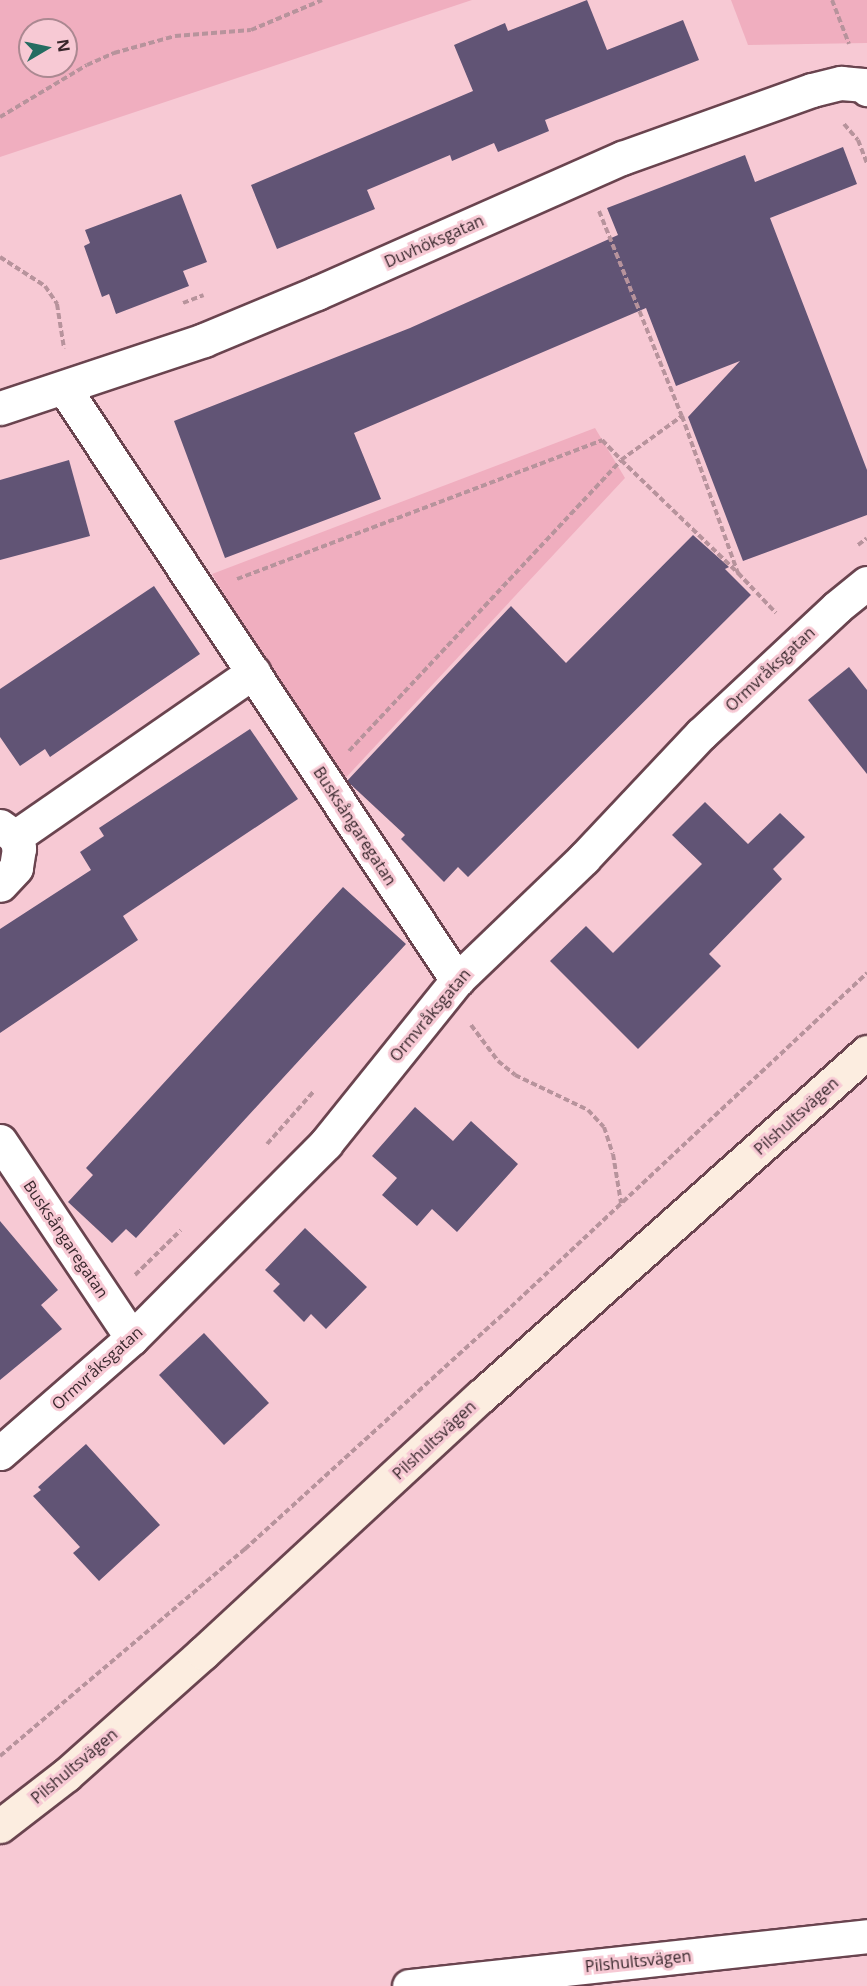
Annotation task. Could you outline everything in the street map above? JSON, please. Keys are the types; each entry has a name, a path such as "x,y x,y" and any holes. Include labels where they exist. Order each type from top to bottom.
{"street":[{"name":"Duvhöksgatan","path":"0,408 204,339 296,302 622,158 812,90 841,83 863,85 867,89"},
{"name":"Busksångaregatan","path":"64,388 457,980"},
{"name":"Ormvråksgatan","path":"0,1453 132,1338 326,1143 457,980 584,858 701,734 837,607 867,583"},
{"path":"0,885 6,881 18,861 19,848 7,831 253,672"},
{"name":"Pilshultsvägen","path":"4,1817 66,1774 481,1396 867,1052"},
{"name":"Busksångaregatan","path":"0,1141 132,1338"},
{"name":"Pilshultsvägen","path":"409,1986 867,1936"}],"path":[{"path":"0,117 87,65 114,53 175,36 251,30 322,0"},
{"path":"598,208 682,416 738,573"},
{"path":"0,257 45,286 57,304 64,351 64,388"},
{"path":"323,778 621,460 682,416"},
{"path":"200,593 602,440 776,613"},
{"path":"0,1756 245,1549 867,973"},
{"path":"469,1022 498,1061 515,1075 588,1110 604,1127 613,1154 621,1203"}],"shaded area":[{"path":"0,0 472,0 0,157"},
{"path":"731,0 867,0 867,43 748,45"},
{"path":"595,428 625,478 339,785 212,574"}],"building":[{"path":"587,0 607,50 683,20 699,60 545,120 549,131 498,152 494,143 452,161 450,155 367,190 375,209 277,249 251,185 473,91 454,45 505,23 508,31"},
{"path":"843,147 857,184 770,218 867,470 867,515 743,561 688,417 740,361 676,386 646,308 354,433 381,499 225,558 174,421 410,328 618,235 607,208 745,155 755,182"},
{"path":"181,194 207,262 183,271 189,286 116,314 109,294 102,297 84,246 90,243 85,230"},
{"path":"69,460 90,536 0,560 0,480"},
{"path":"693,535 729,567 725,569 751,595 468,877 458,867 444,882 401,839 405,835 347,781 511,606 566,663"},
{"path":"154,586 200,654 50,757 45,749 20,766 0,737 0,689"},
{"path":"849,667 867,690 867,774 808,700"},
{"path":"250,729 298,799 123,916 138,940 0,1033 0,929 91,870 80,852 104,836 99,828"},
{"path":"705,802 748,844 780,813 805,837 773,869 782,879 709,954 721,966 638,1049 550,961 586,926 613,953 702,864 672,835"},
{"path":"343,887 406,944 136,1238 126,1229 112,1243 68,1202 93,1175 86,1168"},
{"path":"415,1107 453,1141 471,1121 518,1164 457,1232 432,1209 417,1226 382,1195 397,1178 372,1156"},
{"path":"0,1221 58,1290 41,1305 62,1329 0,1380"},
{"path":"305,1228 367,1287 326,1329 311,1314 304,1322 273,1291 280,1284 265,1270"},
{"path":"204,1333 269,1403 224,1445 159,1375"},
{"path":"86,1444 160,1525 99,1581 73,1553 80,1547 33,1496 41,1490 38,1487"}]}
